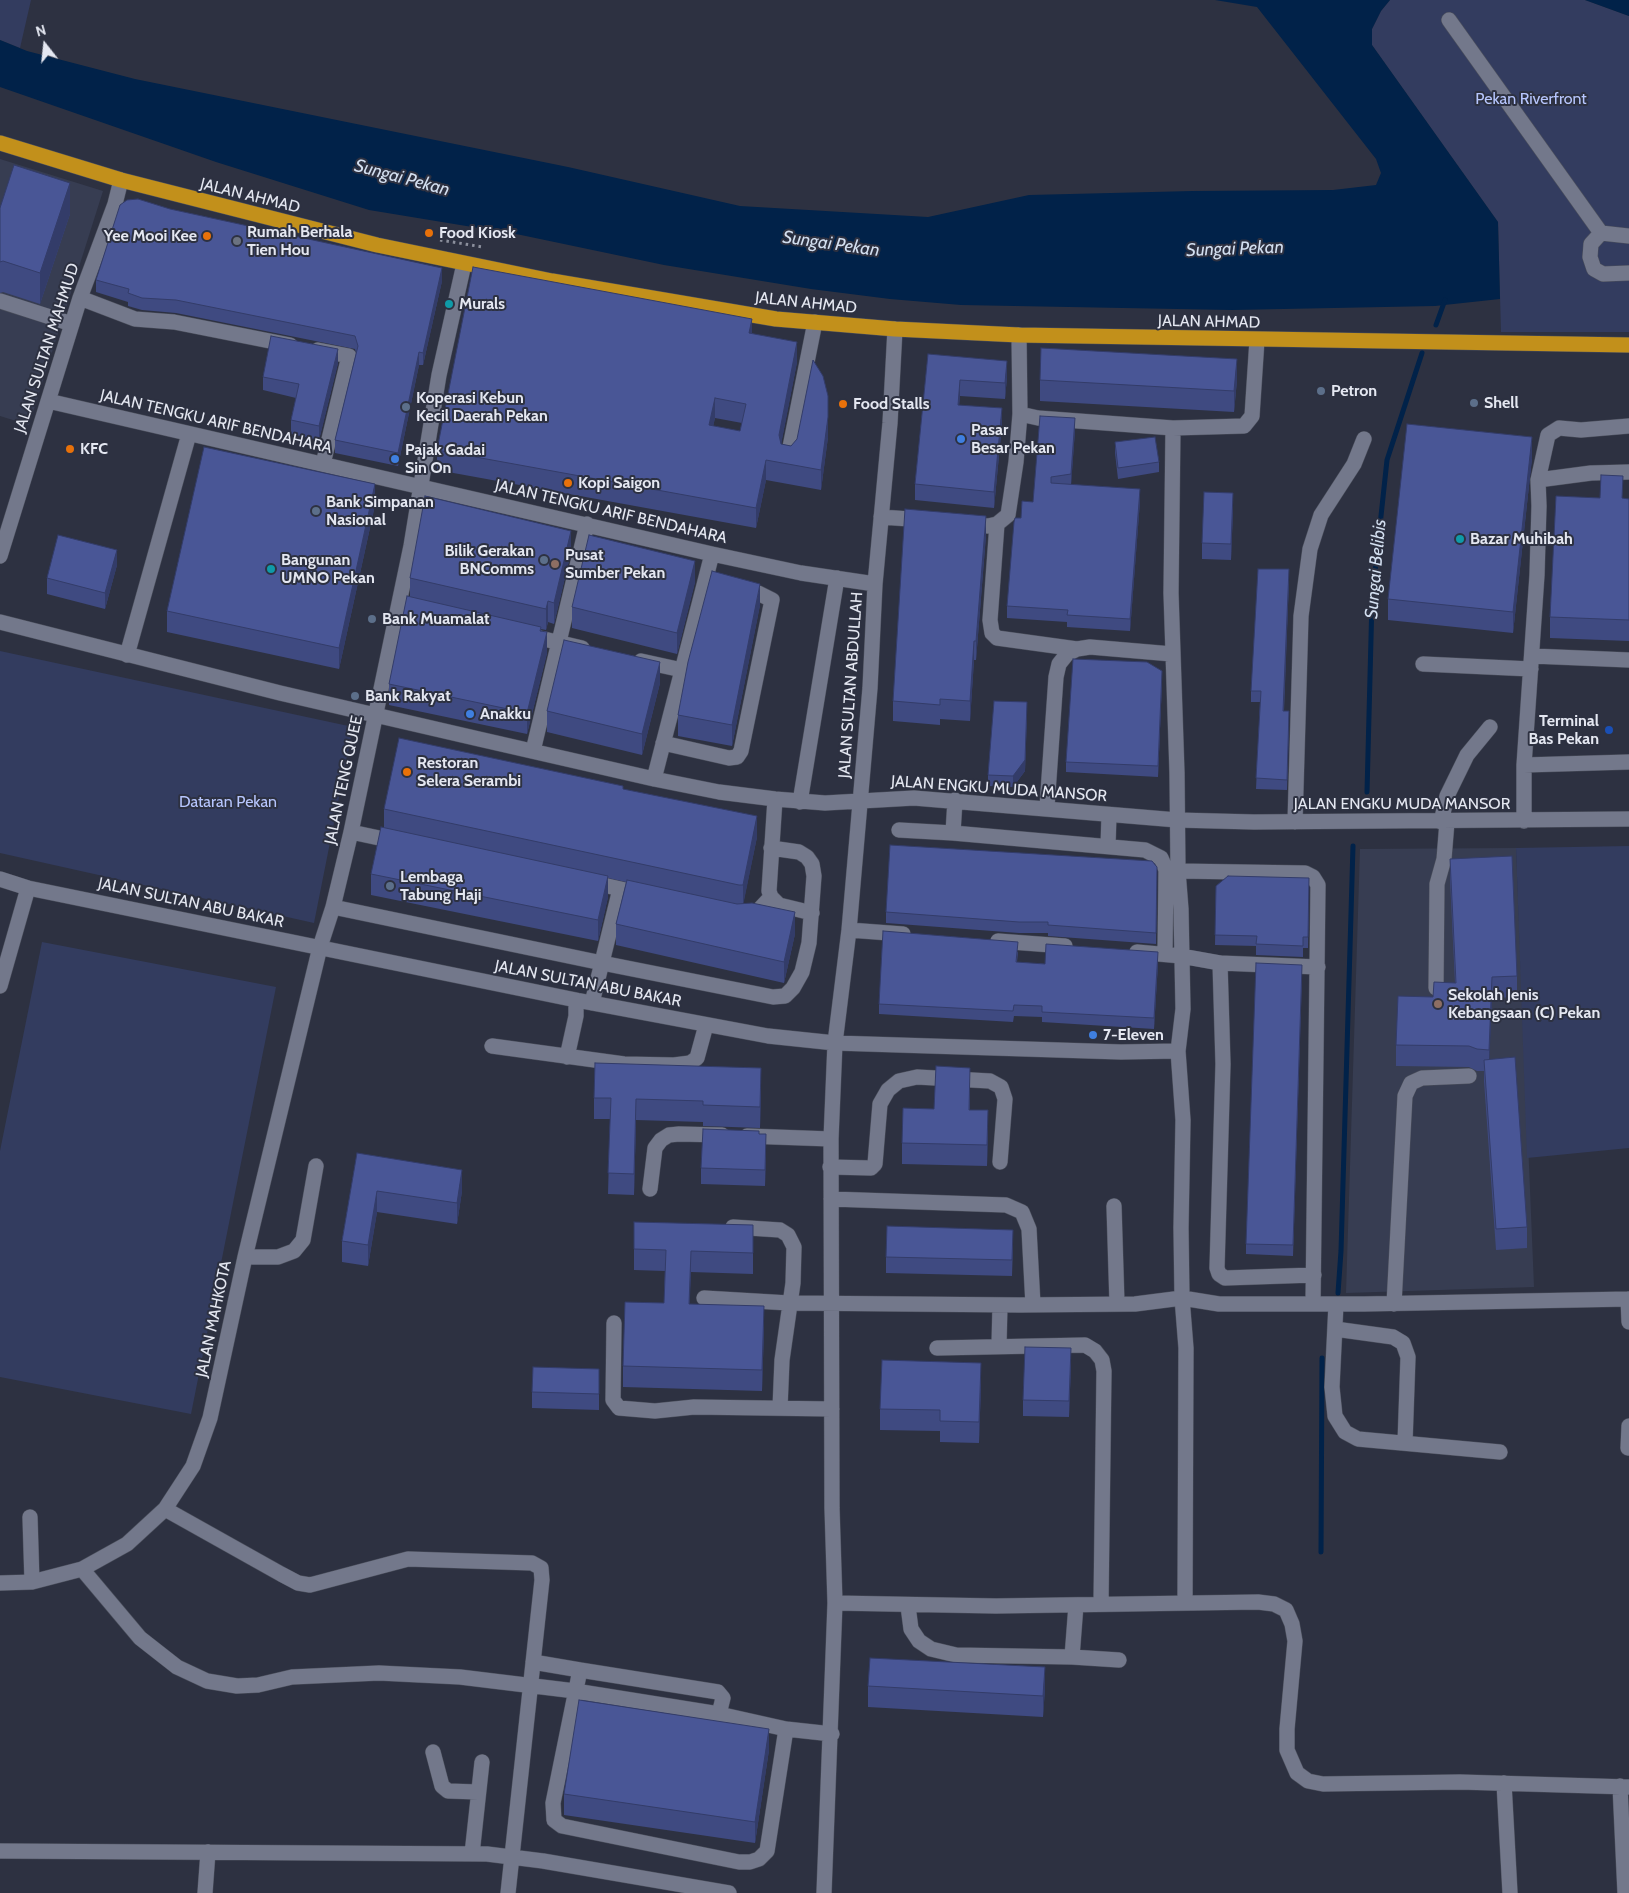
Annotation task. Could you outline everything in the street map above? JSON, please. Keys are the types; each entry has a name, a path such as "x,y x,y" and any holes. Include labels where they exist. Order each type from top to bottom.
{"highway":[{"name":"JALAN AHMAD","path":"0,142 121,180 298,226 464,264 706,308 816,322 895,329 1019,335 1629,345"}],"street":[{"path":"1449,20 1601,233 1629,236"},
{"name":"JALAN SULTAN MAHMUD","path":"0,556 80,298 115,204 121,180"},
{"path":"1601,233 1591,244 1590,257 1594,269 1603,274 1629,273"},
{"name":"JALAN TENG QUEE","path":"320,947 333,907 351,832 399,606 439,375 464,264"},
{"path":"80,298 135,319 174,322 349,356 323,464"},
{"path":"0,301 72,324"},
{"path":"788,457 816,322"},
{"name":"JALAN SULTAN ABDULLAH","path":"824,1893 832,1734 835,1603 830,1167 835,1043 849,930 861,801 870,688 875,584 895,329"},
{"path":"881,517 988,526 997,524 1008,515 1016,462 1020,414 1019,335"},
{"path":"1020,414 1038,418 1174,428 1244,426 1252,416 1257,340"},
{"name":"JALAN TENGKU ARIF BENDAHARA","path":"48,401 712,554 875,584"},
{"path":"1524,821 1524,765 1540,506 1538,480 1548,435 1554,430 1629,426"},
{"path":"1174,428 1172,654 1178,871 1181,909 1182,1009 1178,1051 1183,1120 1182,1298 1186,1348 1185,1603"},
{"path":"127,655 190,434"},
{"path":"1295,822 1301,616 1310,549 1321,515 1354,464 1364,439"},
{"path":"1538,480 1591,473 1629,472"},
{"path":"533,751 588,524"},
{"path":"997,524 990,620 992,633 997,638 1077,649 1090,647 1172,654"},
{"path":"654,779 712,554"},
{"path":"800,802 837,578"},
{"path":"663,743 729,758 737,757 741,751 772,600 758,593 705,581"},
{"path":"399,606 418,610"},
{"name":"JALAN ENGKU MUDA MANSOR","path":"0,622 375,715 654,779 718,792 775,799 800,802 914,798 955,800 1177,820 1444,822 1629,819"},
{"path":"512,632 597,651"},
{"path":"1047,807 1056,677 1059,664 1067,654 1077,649"},
{"path":"625,657 682,670"},
{"path":"1423,664 1629,660"},
{"path":"1436,988 1436,884 1444,859 1444,822 1447,796 1467,755 1490,727"},
{"path":"1524,765 1629,762"},
{"path":"775,799 768,891 771,898 779,905 812,913"},
{"path":"953,832 955,800"},
{"path":"1108,846 1109,815"},
{"path":"899,830 953,832 1145,850 1161,858 1166,870 1165,954"},
{"path":"351,832 410,844"},
{"path":"333,907 602,963 773,996 786,996 794,988 802,972 809,943 814,876 812,864 807,857 799,852 771,848"},
{"path":"1178,871 1296,872 1313,877 1318,884 1313,1304"},
{"name":"JALAN SULTAN ABU BAKAR","path":"0,879 28,888 576,1000 706,1025 792,1039 835,1043 1121,1052 1178,1051"},
{"path":"572,879 657,897"},
{"path":"0,986 28,888"},
{"path":"592,1003 620,889"},
{"path":"730,914 748,917 755,914 771,898"},
{"path":"849,930 922,935"},
{"path":"980,940 1077,947"},
{"name":"JALAN MAHKOTA","path":"0,1583 32,1582 82,1569 127,1544 165,1509 193,1466 210,1418 245,1257 320,947"},
{"path":"1126,951 1181,956 1220,963 1318,967"},
{"path":"1220,963 1223,1064 1217,1268 1219,1274 1224,1278 1314,1275"},
{"path":"567,1057 576,1016 576,1000"},
{"path":"492,1046 624,1064 674,1065 690,1063 697,1058 706,1025"},
{"path":"1394,1304 1405,1096 1411,1083 1422,1078 1470,1076"},
{"path":"830,1167 871,1168 875,1164 880,1104 888,1090 899,1081 916,1077 990,1081 1001,1087 1005,1099 1000,1162"},
{"path":"650,1188 655,1148 668,1135 831,1139"},
{"path":"245,1257 278,1257 294,1251 303,1240 316,1166"},
{"path":"831,1200 1006,1205 1022,1212 1029,1229 1033,1305"},
{"path":"1114,1206 1117,1304"},
{"path":"719,1226 780,1230 788,1235 794,1247 792,1283 782,1360 780,1408"},
{"path":"704,1298 789,1303 1000,1305 1117,1304 1182,1298 1219,1304 1394,1304 1629,1299 1629,1322"},
{"path":"1336,1304 1332,1387 1335,1416 1344,1432 1358,1439 1500,1452"},
{"path":"999,1345 1000,1305"},
{"path":"614,1323 613,1400 619,1408 656,1411 694,1407 832,1409"},
{"path":"1335,1329 1385,1335 1403,1343 1408,1358 1405,1442"},
{"path":"937,1348 999,1345 1085,1345 1095,1351 1102,1360 1104,1371 1101,1604"},
{"path":"1628,1448 1629,1426"},
{"path":"165,1509 281,1574 298,1583 310,1586 408,1559 532,1563 541,1568 542,1580 508,1893"},
{"path":"30,1517 32,1582"},
{"path":"82,1569 140,1638 177,1667 207,1681 237,1686 258,1685 292,1677 379,1673 530,1684 720,1714 786,1729 832,1734"},
{"path":"835,1603 908,1606 1258,1602 1274,1604 1286,1610 1292,1624 1295,1641 1287,1728 1287,1750 1297,1773 1308,1781 1323,1784 1504,1784 1624,1787 1625,1893"},
{"path":"1072,1657 1076,1605"},
{"path":"908,1606 911,1629 919,1641 931,1650 956,1655 1072,1657 1119,1660"},
{"path":"533,1662 718,1692 722,1698 720,1714"},
{"path":"580,1670 552,1803 554,1820 562,1826 740,1862 760,1859 767,1851 786,1729"},
{"path":"433,1752 442,1786 448,1791 478,1792"},
{"path":"472,1854 482,1762"},
{"path":"1504,1784 1510,1893"},
{"path":"0,1851 472,1854 511,1856 729,1893"},
{"path":"205,1893 208,1852"}],"shaded area":[{"path":"0,159 103,191 29,425 0,416"},
{"name":"Sekolah Jenis Kebangsaan (C) Pekan","path":"1516,848 1534,1287 1346,1293 1360,849"}],"green space":[{"path":"0,0 31,0 20,48 0,40"},
{"name":"Pekan Riverfront","path":"1390,0 1585,0 1629,16 1629,332 1501,332 1498,222 1372,45 1372,29 1381,11"},
{"name":"Dataran Pekan","path":"0,651 353,727 314,923 0,853"},
{"path":"1629,846 1629,1148 1527,1158 1516,848"},
{"path":"42,942 276,987 191,1414 0,1377 0,1151"}],"water":[{"name":"Sungai Pekan","path":"1215,0 1390,0 1381,11 1372,29 1372,45 1498,222 1500,299 1435,306 1232,310 961,305 890,299 811,289 664,265 521,235 369,210 216,162 0,87 0,40 27,51 135,79 568,167 740,206 928,217 1029,195 1333,190 1376,185 1381,173 1376,159 1257,7"},
{"path":"1585,0 1629,0 1629,16"}],"building":[{"path":"14,165 70,183 40,273 3,261 0,262 0,208"},
{"path":"138,199 170,209 442,268 423,353 419,352 398,453 335,440 358,346 355,336 176,300 142,298 128,293 129,289 96,280 120,205 127,200"},
{"path":"473,267 752,319 749,333 797,342 779,435 781,444 791,446 797,439 813,360 823,376 828,396 828,417 821,470 766,460 756,508 437,450","holes":["715,398 746,404 740,431 709,425"]},
{"path":"271,336 338,349 319,426 291,420 299,384 263,377"},
{"path":"1041,348 1237,359 1234,391 1040,380"},
{"name":"Pasar Besar Pekan","path":"928,354 1007,361 1005,383 960,380 958,405 1002,408 994,492 915,484"},
{"path":"1040,416 1075,418 1071,474 1051,477 1051,483 1140,489 1130,619 1067,615 1068,610 1007,606 1015,518 1021,518 1022,501 1033,502"},
{"name":"Bazar Muhibah","path":"1407,424 1532,437 1513,612 1388,599"},
{"path":"1155,437 1159,462 1118,468 1115,442"},
{"name":"Bangunan UMNO Pekan","path":"204,447 375,484 339,648 167,611"},
{"path":"1601,475 1623,476 1622,498 1629,499 1629,620 1550,617 1556,496 1600,498"},
{"path":"1204,492 1233,493 1231,544 1202,543"},
{"path":"425,496 571,531 554,603 548,601 546,609 410,578"},
{"path":"905,509 986,516 970,701 940,699 940,705 893,701"},
{"path":"58,535 117,550 105,593 47,578"},
{"path":"589,535 695,561 677,633 572,607"},
{"path":"1258,569 1289,569 1283,711 1289,711 1287,780 1256,778 1261,691 1251,691"},
{"path":"712,571 760,584 732,725 678,715 688,662"},
{"path":"407,596 541,627 540,631 547,632 527,713 389,684"},
{"path":"564,640 660,662 642,734 547,711"},
{"path":"1073,659 1147,662 1162,671 1158,766 1066,762"},
{"path":"994,701 1027,702 1025,760 1013,776 988,775"},
{"path":"399,738 623,786 623,789 757,816 743,885 384,809"},
{"path":"381,827 608,876 598,920 371,874"},
{"path":"890,845 1152,861 1157,867 1156,933 1048,925 1048,922 1019,922 886,912"},
{"path":"1512,856 1517,976 1492,977 1489,1050 1469,1046 1396,1045 1398,996 1433,997 1434,982 1456,983 1450,859"},
{"path":"1228,876 1309,878 1308,937 1303,937 1303,946 1256,944 1257,936 1215,935 1216,886"},
{"path":"627,880 737,904 752,903 795,912 784,962 616,924"},
{"path":"883,931 1018,942 1016,962 1045,964 1046,944 1158,952 1154,1018 1042,1012 1042,1006 1014,1005 1013,1011 879,1004"},
{"path":"1256,963 1302,965 1293,1245 1246,1244"},
{"path":"1515,1057 1527,1227 1496,1229 1484,1060"},
{"path":"595,1063 761,1068 760,1107 703,1105 703,1101 636,1099 634,1174 608,1173 611,1098 594,1098"},
{"path":"936,1066 970,1068 969,1110 988,1110 987,1145 902,1143 903,1108 934,1109"},
{"path":"703,1129 759,1131 759,1134 766,1134 765,1170 701,1168"},
{"path":"357,1153 462,1170 457,1203 377,1191 368,1245 342,1241"},
{"path":"634,1222 753,1225 753,1253 691,1251 689,1304 764,1306 762,1370 623,1366 625,1302 664,1303 666,1250 634,1249"},
{"path":"887,1226 1013,1230 1012,1260 886,1257"},
{"path":"1025,1347 1071,1348 1069,1401 1023,1400"},
{"path":"882,1360 981,1363 979,1422 940,1421 940,1410 880,1409"},
{"path":"533,1367 599,1369 599,1394 532,1392"},
{"path":"870,1658 1045,1667 1043,1696 868,1686"},
{"path":"579,1700 769,1729 755,1822 564,1794"}],"waterway":[{"path":"1436,325 1445,300"},
{"name":"Sungai Belibis","path":"1367,792 1372,600 1387,460 1422,353"},
{"path":"1338,1293 1341,1251 1353,846"},
{"path":"1321,1552 1322,1358"}],"place":[{"name":"Food Kiosk","path":"429,233"},
{"name":"Yee Mooi Kee","path":"207,236"},
{"name":"Rumah Berhala Tien Hou","path":"237,241"},
{"name":"Murals","path":"449,304"},
{"name":"Petron","path":"1321,391"},
{"name":"Shell","path":"1474,403"},
{"name":"Food Stalls","path":"843,404"},
{"name":"Koperasi Kebun Kecil Daerah Pekan","path":"406,407"},
{"name":"Pasar Besar Pekan","path":"961,439"},
{"name":"KFC","path":"70,449"},
{"name":"Pajak Gadai Sin On","path":"395,459"},
{"name":"Kopi Saigon","path":"568,483"},
{"name":"Bank Simpanan Nasional","path":"316,511"},
{"name":"Bazar Muhibah","path":"1460,539"},
{"name":"Bilik Gerakan BNComms","path":"544,560"},
{"name":"Pusat Sumber Pekan","path":"555,564"},
{"name":"Bangunan UMNO Pekan","path":"271,569"},
{"name":"Bank Muamalat","path":"372,619"},
{"name":"Bank Rakyat","path":"355,696"},
{"name":"Anakku","path":"470,714"},
{"name":"Terminal Bas Pekan","path":"1609,730"},
{"name":"Restoran Selera Serambi","path":"407,772"},
{"name":"Lembaga Tabung Haji","path":"390,886"},
{"name":"Sekolah Jenis Kebangsaan (C) Pekan","path":"1438,1004"},
{"name":"7-Eleven","path":"1093,1035"}]}
